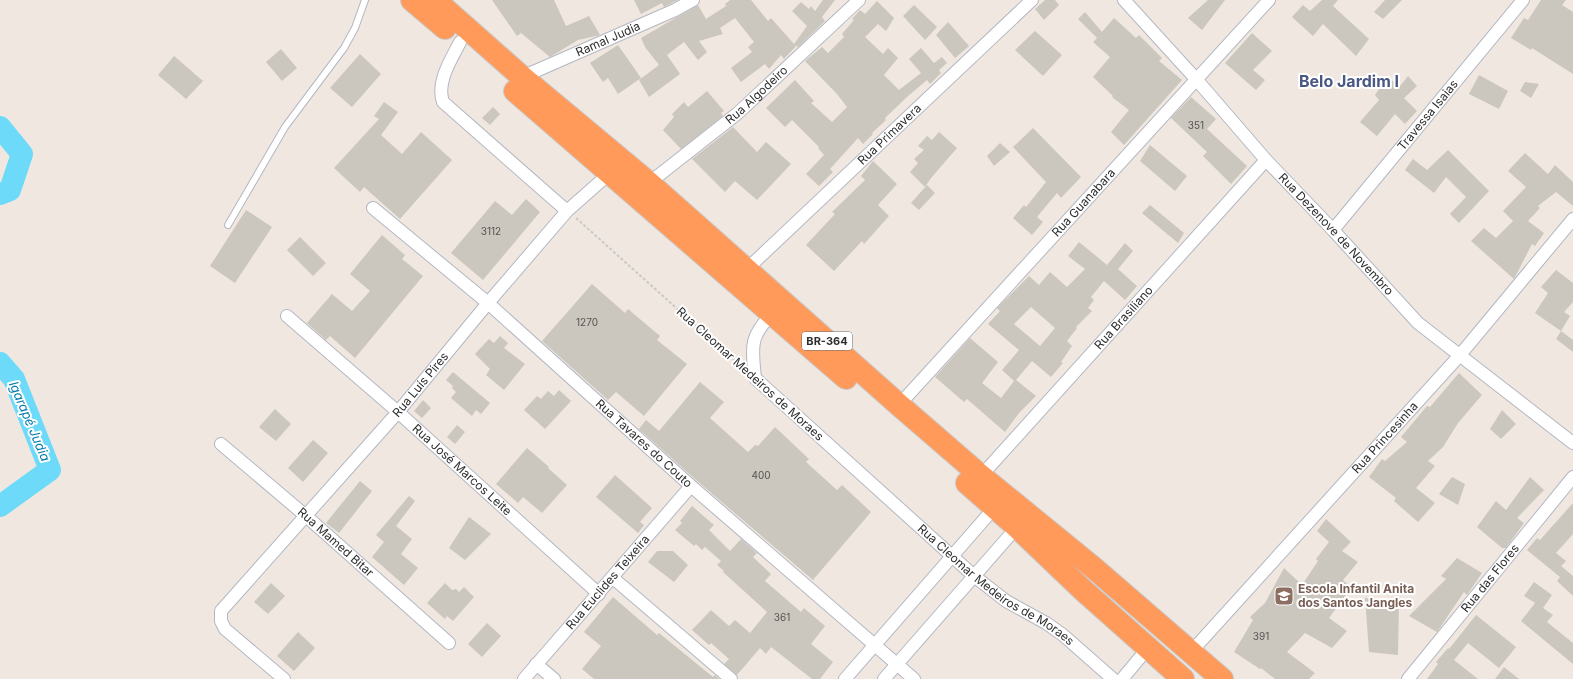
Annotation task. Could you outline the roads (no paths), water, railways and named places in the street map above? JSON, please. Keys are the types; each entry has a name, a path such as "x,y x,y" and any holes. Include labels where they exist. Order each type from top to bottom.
{"highway":[{"name":"BR-364","path":"412,0 995,507 1084,591 1183,679"},
{"name":"BR-364","path":"435,0 522,77 649,183 981,476 1102,575 1222,679"},
{"path":"1084,591 1088,580 1092,576 1102,575"}],"street":[{"name":"Ramal Judia","path":"522,77 675,10 693,0"},
{"name":"Rua Algodeiro","path":"649,183 738,113 859,0"},
{"name":"Rua Primavera","path":"747,269 1032,0"},
{"name":"Rua Dezenove de Novembro","path":"1124,0 1196,79 1266,160 1333,230 1418,323 1573,443"},
{"name":"Rua Guanabara","path":"899,405 1269,0"},
{"name":"Travessa Isaias","path":"1333,230 1523,0"},
{"path":"460,42 445,72 440,95 443,102 567,211"},
{"name":"Rua Brasiliano","path":"981,476 1266,160"},
{"name":"Rua Luís Pires","path":"284,679 222,626 220,617 221,611 398,412 488,303 567,211 610,173"},
{"name":"Rua Tavares do Couto","path":"373,208 488,303 692,486 914,679"},
{"name":"Rua Princesinha","path":"1191,652 1460,355 1573,219"},
{"name":"Rua Cleomar Medeiros de Moraes","path":"772,314 763,323 755,336 753,352 755,378 974,576 1006,601 1063,635 1113,679"},
{"name":"Rua José Marcos Leite","path":"287,316 398,412 599,594"},
{"name":"Rua Mamed Bitar","path":"221,444 306,516 449,643"},
{"name":"Rua das Flores","path":"1408,679 1573,477"},
{"name":"Rua Euclides Teixeira","path":"524,679 692,486"},
{"path":"845,679 995,507"},
{"path":"884,679 1017,527"},
{"path":"613,578 731,679"},
{"path":"1122,679 1148,648"},
{"path":"536,664 554,679"}],"lane":[{"path":"228,224 285,127 344,48 355,28 365,0"}],"waterway":[{"name":"Igarapé Judia","path":"0,127 22,154 10,190 0,194"},
{"name":"Igarapé Judia","path":"0,363 14,379 50,470 0,506"}],"place":[{"name":"Escola Infantil Anita dos Santos Jangles","path":"1284,596"}],"district":[{"name":"Belo Jardim I","path":"1349,81"}]}
